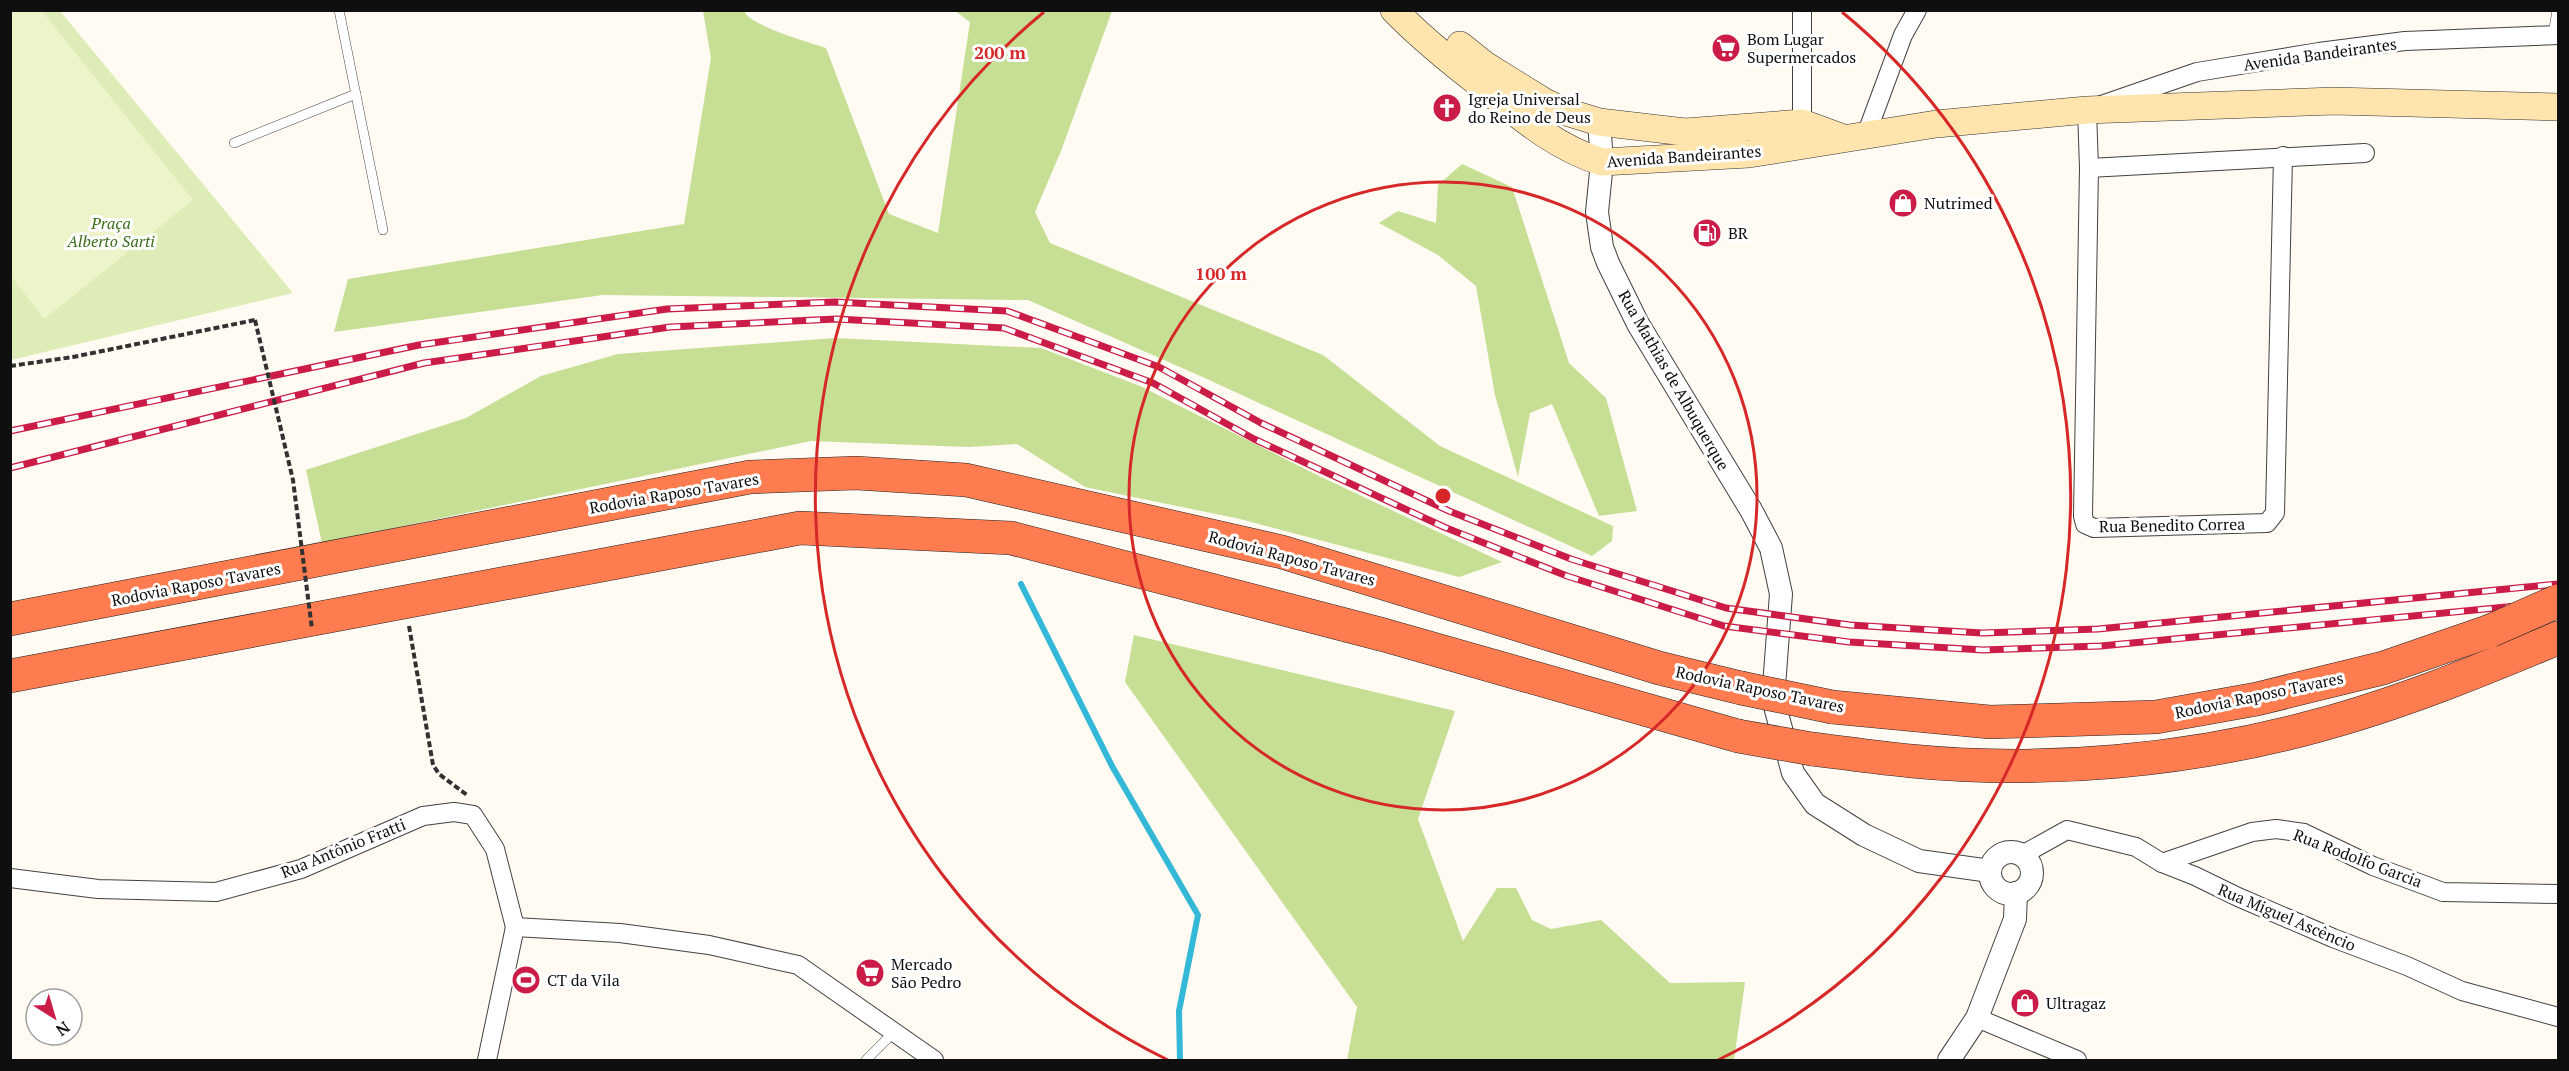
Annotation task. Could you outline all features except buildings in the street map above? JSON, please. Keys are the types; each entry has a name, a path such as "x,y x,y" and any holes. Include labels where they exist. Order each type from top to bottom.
{"highway":[{"name":"Rodovia Raposo Tavares","path":"10,619 750,477 856,473 966,480 1282,552 1659,668 1832,707 1990,722 2156,717 2257,699 2372,670 2490,631 2559,601"},
{"path":"10,676 800,528 1011,538 1384,635 1738,736 1812,749 1913,761 2014,765 2115,761 2216,748 2316,727 2413,697 2559,638"}],"main road":[{"name":"Avenida Bandeirantes","path":"1394,10 1420,38 1532,127 1580,155 1602,162 1749,154 1936,124 2087,110 2334,101 2559,107"},
{"name":"Avenida Bandeirantes","path":"1414,10 1485,65 1543,101 1563,111 1599,122 1685,132 1802,123 1855,136"},
{"name":"Avenida Bandeirantes","path":"2475,104 2559,120"}],"street":[{"path":"1802,10 1802,123"},
{"path":"1855,136 1902,35 1917,10"},
{"name":"Avenida Bandeirantes","path":"2087,110 2197,72 2309,53 2405,41 2556,35"},
{"name":"Rua Benedito Correa","path":"2087,110 2089,168 2083,516 2085,524 2094,528 2267,523 2275,513 2283,156"},
{"name":"Rua Mathias de Albuquerque","path":"1599,122 1602,162 1597,212 1602,247 1608,263 1638,324 1751,510 1771,548 1781,594 1773,699 1793,774 1815,804 1864,835 1919,861 1990,871"},
{"path":"2089,168 2365,153"},
{"name":"Rua Antônio Fratti","path":"10,878 98,889 216,892 301,869 423,816 454,812 473,815"},
{"path":"473,815 495,849 515,927 487,1060"},
{"name":"Rua Rodolfo Garcia","path":"2162,863 2252,832 2276,829 2304,833 2373,866 2443,892 2559,894"},
{"name":"Rua Miguel Ascêncio","path":"2022,855 2067,830 2136,847 2162,863 2238,897 2462,991 2559,1017"},
{"path":"2003,853 2022,855 2030,865 2031,878 2023,890 2009,894 1996,888 1990,871 1993,861 2003,853"},
{"path":"1949,1060 1977,1018 2015,920 2016,893"},
{"path":"515,927 620,933 709,945 798,965 934,1060"},
{"path":"1977,1018 2076,1060"}],"lane":[{"path":"339,10 383,230"},
{"path":"2556,35 2557,10"},
{"path":"234,143 356,94"},
{"path":"866,1060 894,1032"}],"path":[{"path":"10,366 73,357 255,320 293,480 314,632"},
{"path":"407,622 433,765 439,774 471,800 473,815"}],"green space":[{"path":"11,10 42,11 193,200 44,319 11,276"},
{"name":"Praça Alberto Sarti","path":"10,11 60,11 293,293 11,360"},
{"path":"703,11 744,11 749,17 768,28 826,48 889,214 938,233 970,22 955,11 1112,11 1061,151 1035,212 1050,243 1323,355 1440,446 1613,526 1612,541 1592,556 1207,379 1028,300 603,295 334,332 348,279 684,224 711,58"},
{"path":"1462,164 1512,187 1569,363 1606,398 1637,511 1599,516 1552,404 1530,413 1518,477 1495,395 1476,286 1438,255 1379,223 1398,211 1436,223 1438,185"},
{"path":"835,338 1041,348 1140,386 1319,476 1502,562 1459,577 1240,519 1085,487 1017,444 969,447 811,441 322,543 306,470 466,418 541,376 618,354"},
{"path":"1134,635 1455,711 1418,819 1463,941 1497,888 1516,888 1532,920 1551,929 1601,920 1670,983 1745,982 1734,1060 1347,1060 1357,1007 1125,682"}],"waterway":[{"path":"1021,584 1112,766 1198,915 1179,1011 1180,1060"}],"railway":[{"path":"10,431 419,345 667,309 835,302 1007,311 1159,367 1261,423 1449,511 1571,559 1726,608 1850,625 1982,633 2098,629 2558,584"},
{"path":"10,468 424,363 670,327 836,319 1004,328 1153,383 1254,439 1444,527 1567,576 1724,626 1849,642 1983,650 2101,646 2558,602"}],"place":[{"name":"Bom Lugar Supermercados","path":"1726,48"},
{"name":"Igreja Universal do Reino de Deus","path":"1447,108"},
{"name":"Nutrimed","path":"1903,203"},
{"name":"BR","path":"1707,233"},
{"name":"Mercado São Pedro","path":"870,973"},
{"name":"CT da Vila","path":"526,980"},
{"name":"Ultragaz","path":"2025,1003"}]}
